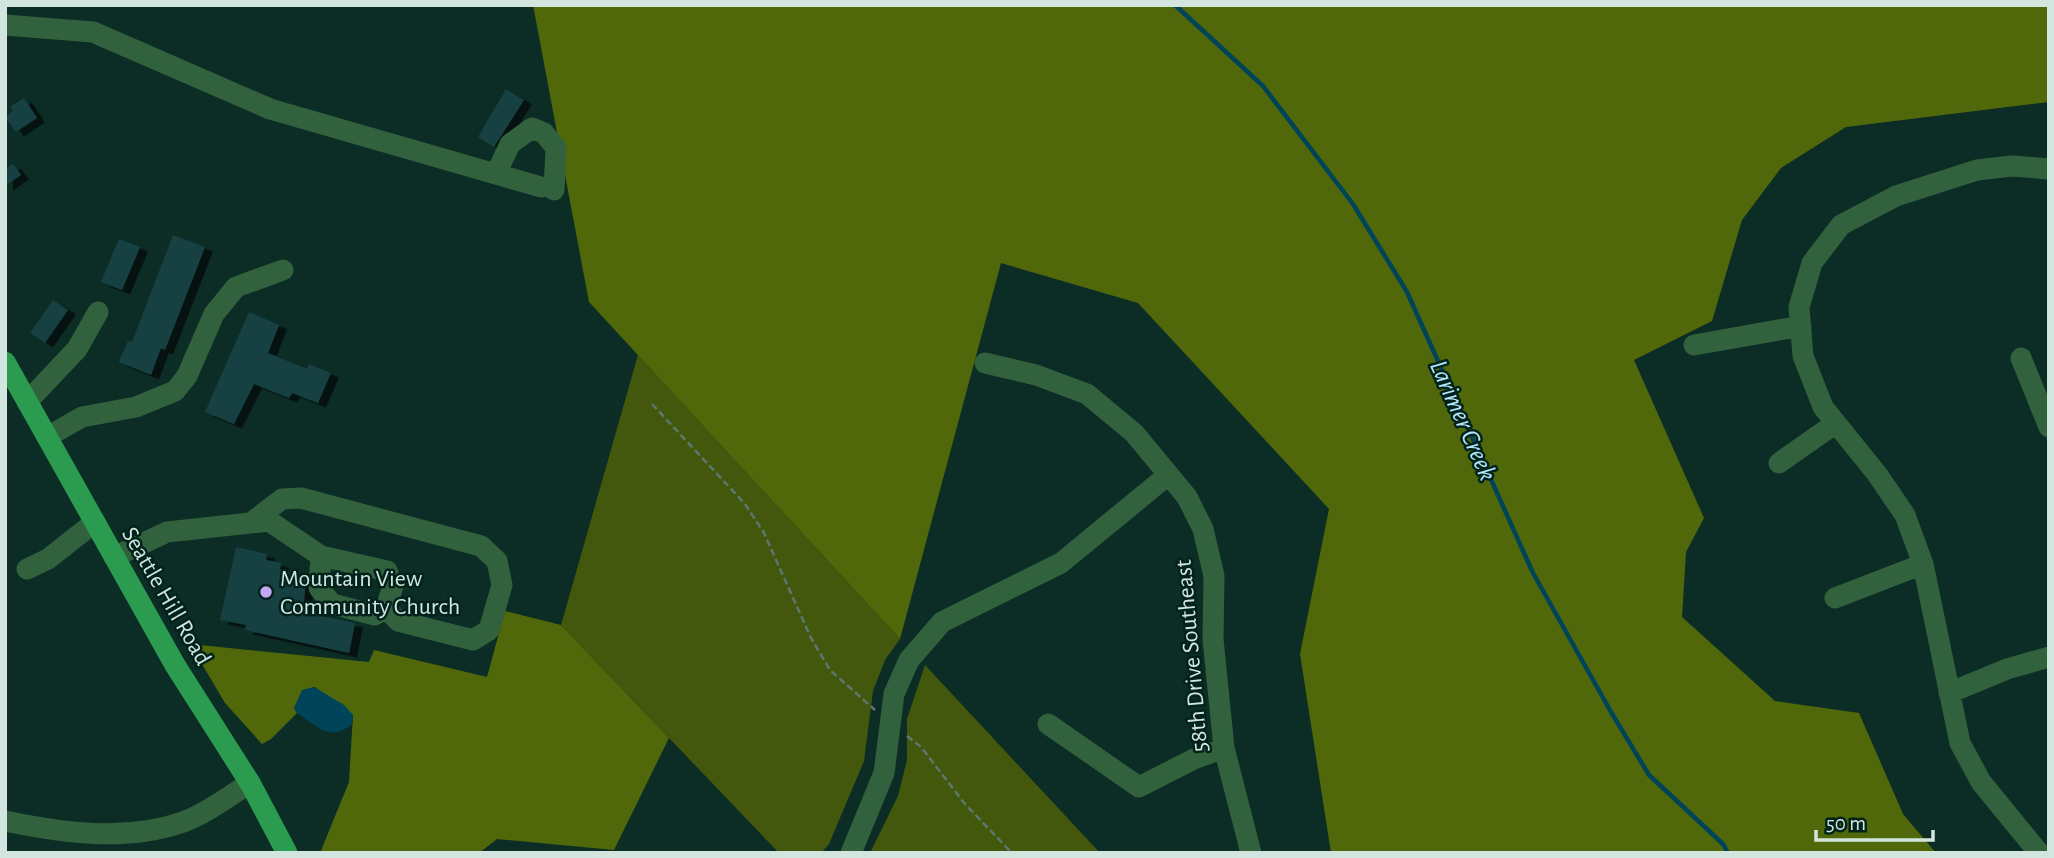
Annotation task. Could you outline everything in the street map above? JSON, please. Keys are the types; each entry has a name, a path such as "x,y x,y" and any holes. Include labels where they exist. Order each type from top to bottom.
{"main road":[{"name":"Seattle Hill Road","path":"5,362 175,665 250,783 287,853"}],"street":[{"path":"5,25 93,32 270,109 547,189 556,148 544,133 532,128 510,145 496,174"},
{"path":"2039,853 1981,782 1960,743 1923,564 1905,514 1823,407 1803,356 1800,307 1812,263 1842,225 1896,196 1977,170 2012,166 2049,169"},
{"path":"47,437 82,417 136,407 175,391 187,376 214,314 236,287 283,270"},
{"path":"27,402 77,349 98,312"},
{"path":"1694,345 1801,326"},
{"path":"2021,358 2049,426"},
{"name":"58th Drive Southeast","path":"985,363 1036,374 1087,394 1134,433 1187,497 1203,529 1214,576 1213,639 1224,748 1251,853"},
{"path":"1779,463 1836,423"},
{"path":"851,853 884,774 894,694 909,660 942,622 1061,563 1168,475"},
{"path":"252,522 282,499 301,498 481,545 497,561 502,585 495,612 489,629 473,640 398,621 386,608"},
{"path":"27,569 48,559 94,522"},
{"path":"114,557 167,533 269,522 321,556 387,571 393,586 386,608 375,615 332,604 319,588 321,556"},
{"path":"1835,598 1923,564"},
{"path":"1949,693 2007,669 2049,657"},
{"path":"1048,724 1139,787 1194,759 1224,748"},
{"path":"5,821 119,843 185,821 250,783"}],"path":[{"path":"652,404 745,504 764,533 811,638 830,670 921,747 965,804 1012,853"}],"green space":[{"path":"533,5 2049,5 2049,102 1846,127 1781,168 1742,220 1712,321 1634,360 1704,518 1686,552 1682,617 1775,701 1859,713 1903,814 1936,853 1331,853 1300,654 1329,509 1138,303 1001,263 900,639 589,302"},
{"path":"638,355 900,639 885,660 873,691 864,761 829,844 821,853 779,853 561,625"},
{"path":"505,611 561,625 669,738 614,850 497,839 479,853 320,853 349,782 353,715 315,687 303,690 294,708 297,713 271,739 262,744 225,703 190,644 369,662 374,650 487,677"},
{"path":"925,665 1100,853 870,853 898,796 907,760 907,719"}],"water":[{"path":"314,687 344,705 353,715 352,724 344,730 330,732 297,713 294,708 302,690"}],"building":[{"path":"506,89 524,100 494,147 478,137"},
{"path":"24,98 37,118 16,132 5,117 13,111 10,107"},
{"path":"13,164 21,175 5,186 5,169"},
{"path":"173,235 205,247 165,350 161,348 151,375 119,362 128,341 132,342"},
{"path":"119,239 140,247 122,290 101,282"},
{"path":"53,300 68,310 45,343 30,333"},
{"path":"249,312 279,325 268,353 307,369 309,364 331,373 318,403 292,393 289,398 254,384 234,424 205,412"},
{"path":"236,547 267,554 266,560 281,563 280,569 306,579 303,612 355,623 349,653 245,630 246,625 220,620"}],"waterway":[{"name":"Larimer Creek","path":"1175,5 1263,86 1353,204 1407,292 1533,573 1611,712 1649,775 1723,844 1728,853"}],"place":[{"name":"Mountain View Community Church","path":"266,592"}]}
